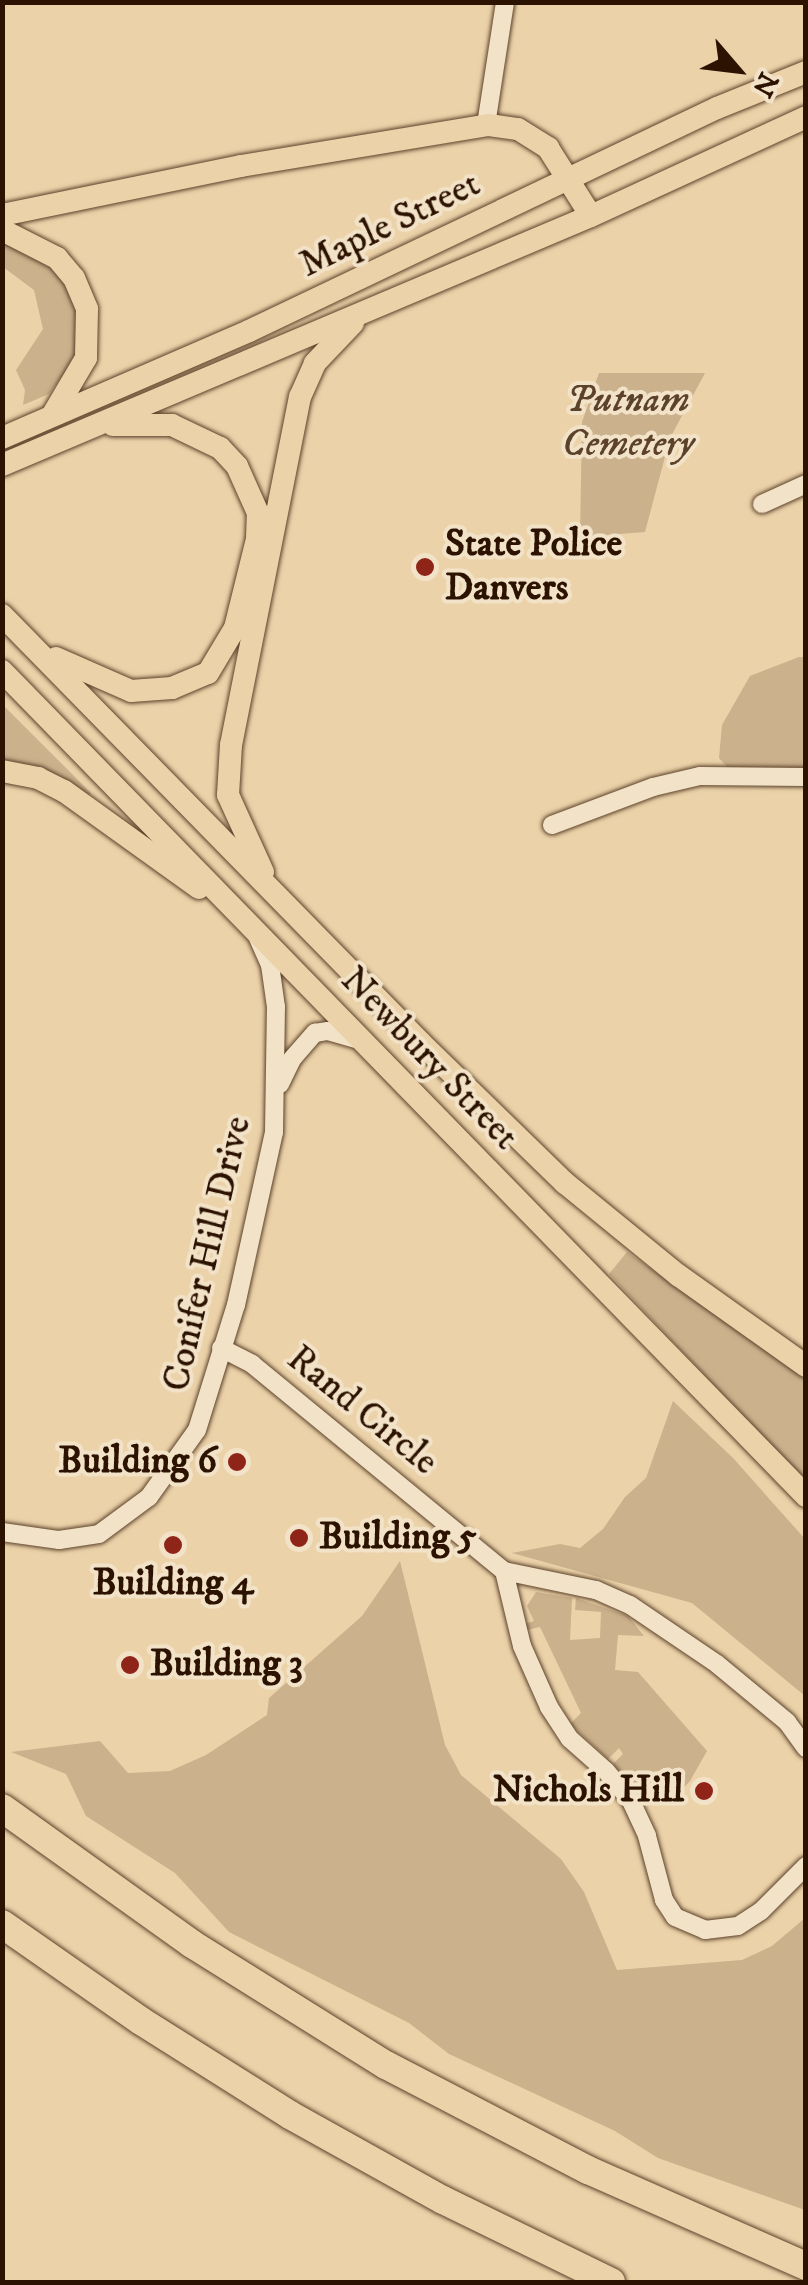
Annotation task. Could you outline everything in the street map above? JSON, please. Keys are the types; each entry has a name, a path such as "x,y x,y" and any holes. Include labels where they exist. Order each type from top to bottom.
{"highway":[{"path":"2,1808 192,1944 386,2064 588,2170 806,2266"},
{"path":"2,1924 141,2021 290,2115 443,2200 611,2282"}],"main road":[{"name":"Maple Street","path":"2,438 283,315 717,108 806,72"},
{"name":"Maple Street","path":"2,465 591,216 806,117"},
{"path":"486,125 511,127 536,139 571,178 591,216"},
{"name":"Maple Street","path":"2,215 260,162 486,125"},
{"path":"2,230 38,244 60,262 78,285 87,309 90,336 84,364 50,418"},
{"path":"277,897 234,817 228,784 232,745 300,397 327,347 375,306"},
{"path":"7,620 67,667 131,691 172,688 208,673 235,628 258,513 237,466 209,441 172,425 134,423 66,438"},
{"name":"Newbury Street","path":"7,620 277,897 566,1183 666,1266 806,1366"},
{"name":"Newbury Street","path":"2,671 806,1496"},
{"path":"2,771 38,778 88,807 253,928"}],"street":[{"path":"486,125 505,2"},
{"path":"762,504 806,484"},
{"path":"552,825 654,787 700,776 806,776"},
{"name":"Conifer Hill Drive","path":"2,1532 59,1540 99,1534 149,1497 197,1430 236,1305 266,1175 278,1089 274,985 253,928"},
{"name":"Conifer Hill Drive","path":"278,1089 292,1059 315,1034 328,1031 363,1042"},
{"name":"Rand Circle","path":"221,1348 252,1364 504,1571 596,1590 630,1605 717,1664 787,1722 806,1748"},
{"path":"504,1571 522,1646 549,1707 570,1739 606,1771 631,1801 647,1836 664,1900 675,1917 705,1930 738,1926 761,1911 806,1866"}],"green space":[{"path":"3,239 59,271 76,300 79,353 49,394 23,405 25,390 16,370 43,329 34,290 3,267"},
{"name":"Putnam Cemetery","path":"599,373 705,373 670,438 645,532 580,537 582,422"},
{"path":"805,657 805,782 731,771 719,758 722,725 750,676"},
{"path":"2,704 91,793 88,796 3,763"},
{"path":"627,1252 805,1376 805,1481 609,1274"},
{"path":"673,1401 733,1458 805,1539 805,1696 692,1603 512,1553 560,1544 580,1548 603,1529 625,1497 646,1478"},
{"path":"400,1561 445,1745 461,1775 561,1859 584,1892 617,1970 742,1960 772,1946 805,1918 805,2210 658,2158 615,2131 449,2054 409,2023 229,1932 175,1873 86,1816 66,1774 11,1752 100,1741 128,1773 170,1771 206,1755 267,1715 269,1698 362,1616"},
{"path":"536,1592 572,1598 570,1640 600,1638 601,1612 575,1610 576,1598 628,1616 644,1636 618,1635 615,1670 638,1672 707,1751 690,1781 671,1801 653,1783 630,1784 613,1764 623,1754 619,1748 608,1759 570,1724 581,1713 540,1627 527,1630 525,1624 534,1621 527,1606"}],"place":[{"name":"State Police Danvers","path":"425,567"},
{"name":"Building 6","path":"237,1462"},
{"name":"Building 5","path":"299,1538"},
{"name":"Building 4","path":"173,1545"},
{"name":"Building 3","path":"130,1665"},
{"name":"Nichols Hill","path":"704,1791"}]}
